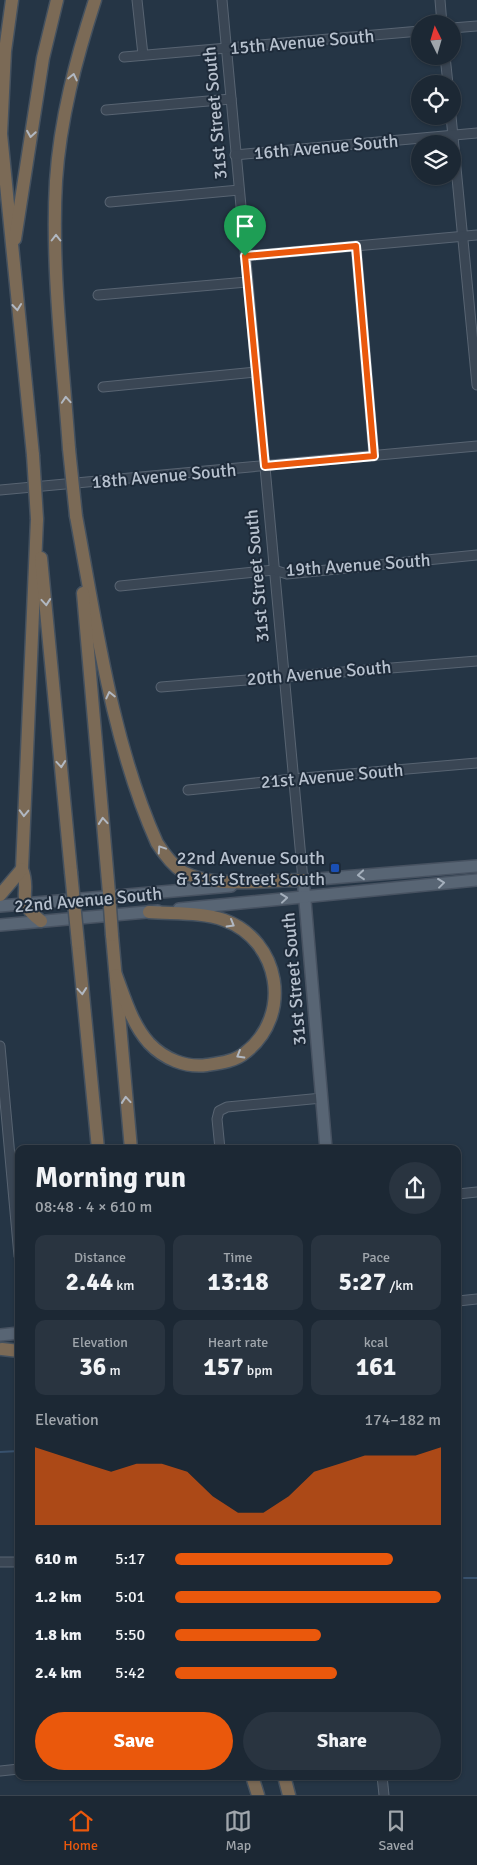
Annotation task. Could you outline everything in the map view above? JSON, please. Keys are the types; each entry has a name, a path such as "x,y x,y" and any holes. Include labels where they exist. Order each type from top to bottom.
{"highway":[{"path":"12,0 4,60 1,134 33,455 37,519 70,872 98,1145"},
{"path":"12,259 42,58 57,0"},
{"path":"95,0 80,46 68,98 56,181 56,253 70,449 131,1145"},
{"path":"76,516 102,657 117,724 157,843 165,855 183,872 208,881 303,880"},
{"path":"37,519 22,870 24,904 41,921"},
{"path":"0,895 22,870"},
{"path":"116,975 132,1018 150,1043 162,1054 187,1066 217,1064 246,1053 256,1043 271,1021 276,995 274,979 268,959 261,946 250,936 219,918 149,912"},
{"path":"1,1349 15,1349"},
{"path":"254,1780 258,1795"},
{"path":"285,1780 289,1795"}],"main road":[{"name":"22nd Avenue South","path":"0,906 96,900 303,880 477,866"},
{"name":"31st Street South","path":"303,880 326,1145"},
{"name":"22nd Avenue South","path":"0,925 477,880"},
{"path":"0,1335 15,1333"}],"street":[{"path":"137,0 142,55"},
{"name":"31st Street South","path":"222,0 303,880"},
{"path":"440,0 441,15"},
{"path":"461,27 477,26"},
{"name":"15th Avenue South","path":"124,57 411,32"},
{"path":"106,110 231,99"},
{"name":"16th Avenue South","path":"461,135 477,133"},
{"name":"16th Avenue South","path":"236,155 411,140"},
{"path":"457,185 477,385"},
{"path":"110,202 239,190"},
{"path":"245,256 477,235"},
{"path":"356,246 374,456"},
{"path":"98,295 247,282"},
{"path":"103,386 256,372"},
{"name":"18th Avenue South","path":"0,490 477,446"},
{"name":"19th Avenue South","path":"120,586 274,570 287,574 477,555"},
{"name":"20th Avenue South","path":"161,687 477,661"},
{"name":"21st Avenue South","path":"188,790 293,779 477,764"},
{"path":"0,1046 4,1130 15,1222"},
{"path":"220,1145 217,1119 219,1111 226,1107 322,1098"},
{"path":"461,1194 477,1192"},
{"path":"461,1301 477,1299"},
{"path":"0,1562 15,1562"},
{"path":"0,1771 15,1769"},
{"path":"382,1780 384,1795"}],"waterway":[{"path":"0,1452 15,1451"},
{"path":"464,1578 477,1578"}],"place":[{"name":"22nd Avenue South & 31st Street South","path":"335,868"}],"route":[{"path":"356,246 374,456 265,466 245,256 356,246"}]}
